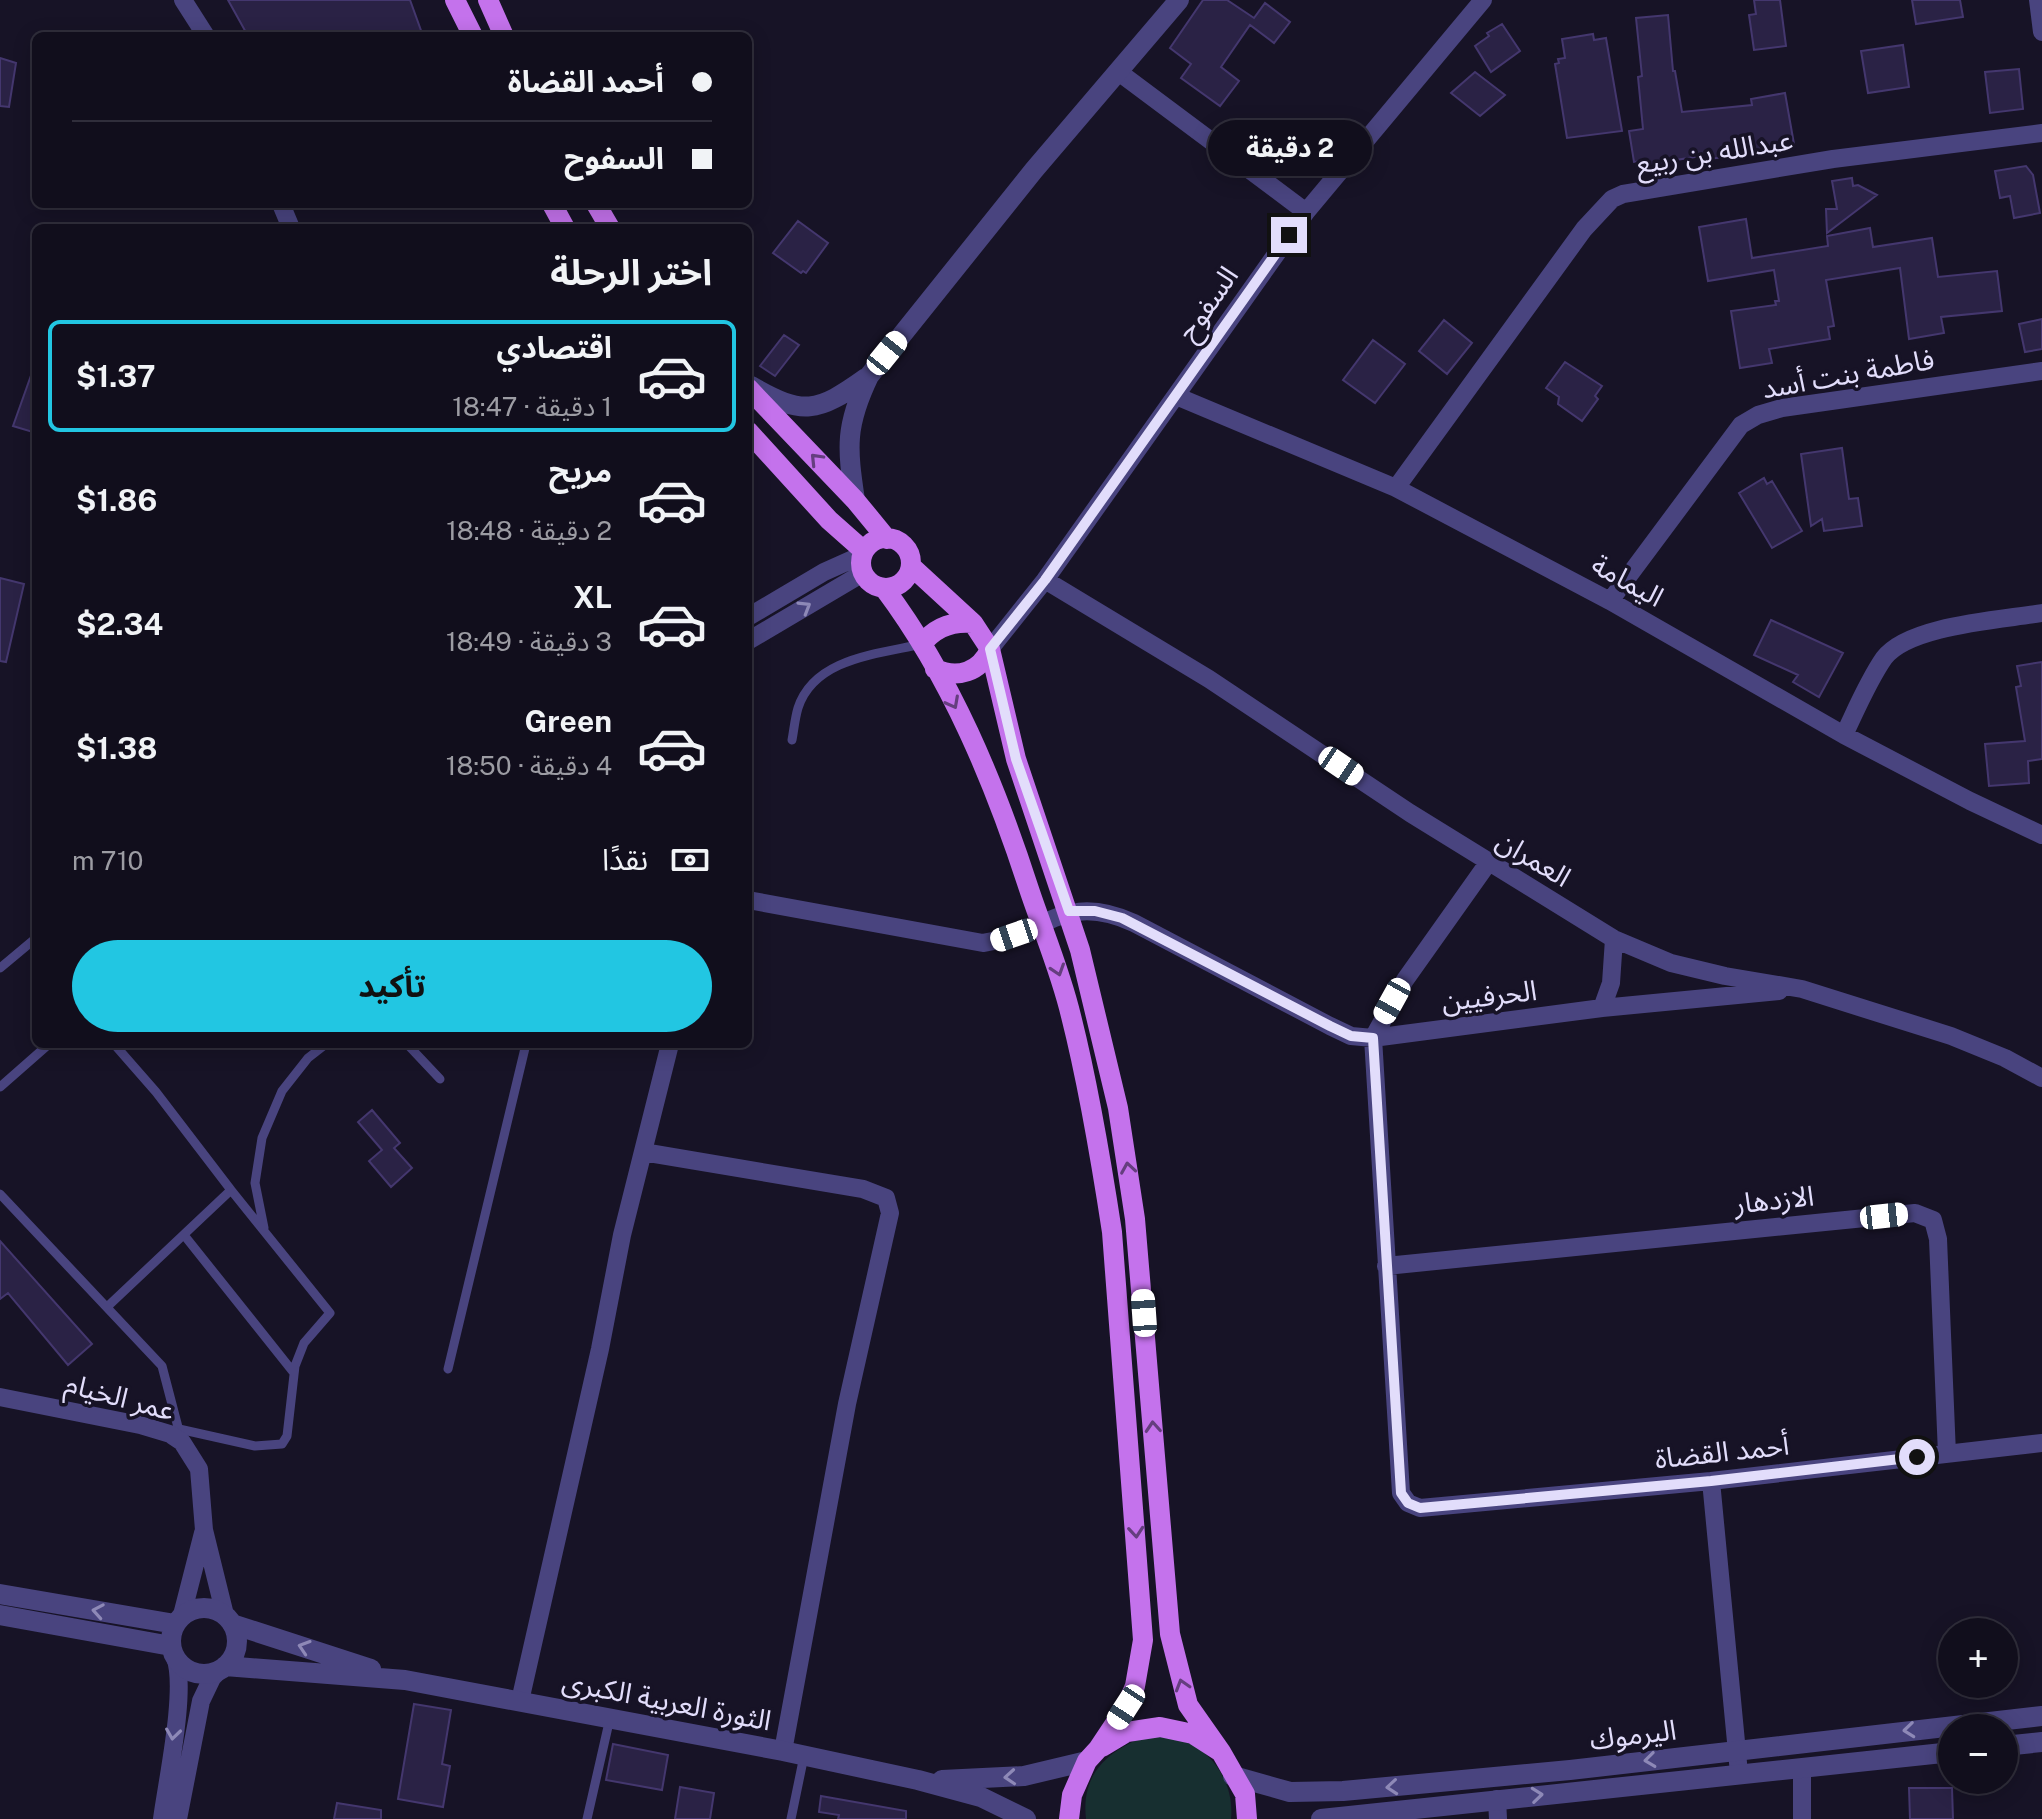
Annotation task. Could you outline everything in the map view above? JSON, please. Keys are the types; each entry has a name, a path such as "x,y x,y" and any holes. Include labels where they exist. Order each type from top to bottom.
{"main road":[{"path":"455,0 471,32"},
{"path":"488,0 502,32"},
{"path":"752,390 855,500 887,539"},
{"path":"752,435 863,560 874,585 884,588 900,584 908,576 911,566 902,544 887,539 874,542 863,560"},
{"path":"911,566 973,623 990,649 1016,759 1069,911 1103,1042 1129,1174 1142,1284 1170,1634 1188,1705 1221,1752 1245,1794 1247,1819"},
{"path":"884,588 922,644 989,778 1071,1014 1106,1188 1138,1549 1143,1640 1135,1686 1126,1707 1092,1755 1072,1795 1069,1819"},
{"path":"922,644 933,632 948,624 973,623"},
{"path":"935,669 951,674 968,672 982,663 990,649"},
{"path":"1092,1755 1127,1732 1160,1727 1193,1734 1221,1752"}],"street":[{"path":"183,0 203,32"},
{"path":"855,500 848,437 855,406 869,376 1034,170 1120,73 1179,0"},
{"name":"السفوح","path":"990,649 1045,580 1306,212 1483,0"},
{"path":"2038,0 2042,32"},
{"path":"1120,73 1306,212"},
{"name":"عبدالله بن ربيع","path":"1396,488 1584,229 1612,199 1623,194 1833,159 2042,133"},
{"name":"فاطمة بنت أسد","path":"1610,601 1741,425 1758,415 1782,408 2042,371"},
{"path":"752,388 786,405 805,407 836,400 869,376"},
{"name":"اليمامة","path":"1176,396 1396,488 1610,601 1844,735 2042,835"},
{"path":"752,615 824,572 863,560"},
{"path":"752,638 863,560"},
{"name":"العمران","path":"1045,580 1209,679 1488,863 1614,939 1671,963 1802,989 1951,1036 2005,1058 2042,1078"},
{"path":"1844,735 1885,657 1902,642 1931,631 2042,613"},
{"path":"1386,1266 1373,1038 1405,980 1488,863"},
{"path":"752,901 983,943 997,941 1069,911"},
{"name":"الحرفيين","path":"1069,911 1095,911 1122,918 1351,1036 1373,1038 1602,1008 1802,989"},
{"path":"1602,1008 1611,983 1614,939"},
{"path":"520,1701 669,1048"},
{"path":"643,1152 863,1189 886,1198 890,1213 847,1404 783,1751"},
{"name":"الازدهار","path":"1386,1266 1915,1213 1933,1220 1938,1239 1947,1454"},
{"name":"أحمد القضاة","path":"1386,1266 1401,1493 1408,1503 1420,1508 1711,1481 2042,1443"},
{"name":"عمر الخيام","path":"0,1397 180,1435 199,1469 204,1530 229,1620"},
{"path":"1711,1481 1739,1773"},
{"name":"عمر الخيام","path":"178,1620 204,1530"},
{"path":"0,1594 178,1620"},
{"path":"162,1819 178,1698 178,1665 171,1635 178,1620 192,1609 204,1608 215,1610 229,1620 236,1635 236,1647 224,1667 212,1678 201,1701 178,1819"},
{"path":"0,1615 173,1652 182,1666 192,1672 203,1674 224,1667"},
{"name":"الثورة العربية الكبرى","path":"229,1620 405,1680"},
{"name":"الثورة العربية الكبرى","path":"224,1667 405,1680 610,1718 918,1780 981,1797 1026,1819"},
{"name":"اليرموك","path":"1233,1776 1290,1792 1343,1791 1570,1770 2042,1716"},
{"path":"2018,1745 2042,1742"},
{"name":"اليرموك","path":"1321,1819 1498,1809 1739,1773 1938,1753"},
{"name":"الثورة العربية الكبرى","path":"918,1780 1024,1776 1092,1755"},
{"path":"1802,1768 1802,1819"}],"lane":[{"path":"792,740 799,706 814,680 849,660 922,644"},
{"path":"0,968 32,941"},
{"path":"0,1087 44,1048"},
{"path":"0,1194 162,1366 180,1435 255,1446 282,1444 287,1436 294,1373 304,1343 330,1313 156,1092 118,1048"},
{"path":"265,1232 255,1183 262,1138 282,1091 308,1058 321,1048"},
{"path":"411,1048 440,1079"},
{"path":"448,1369 525,1048"},
{"path":"107,1307 231,1190"},
{"path":"184,1235 294,1373"},
{"path":"587,1819 610,1718"},
{"path":"791,1819 804,1756"}],"green space":[{"path":"1144,1737 1183,1741 1207,1756 1224,1778 1229,1791 1231,1819 1086,1819 1088,1790 1099,1767 1118,1750"}],"building":[{"path":"228,0 410,0 422,32 246,32"},
{"path":"1203,0 1227,0 1254,18 1265,3 1290,22 1274,43 1250,25 1221,67 1239,81 1220,106 1181,78 1191,64 1170,48"},
{"path":"1754,0 1780,0 1786,46 1754,50 1749,15 1756,14"},
{"path":"1912,0 1960,0 1963,17 1916,24"},
{"path":"1668,15 1673,71 1682,112 1752,105 1751,99 1785,93 1794,144 1745,155 1708,159 1708,155 1650,164 1649,160 1634,162 1629,131 1643,129 1636,18"},
{"path":"1502,24 1520,51 1491,72 1475,46 1489,36 1487,33"},
{"path":"1593,34 1594,40 1606,38 1622,131 1567,138 1555,64 1559,63 1558,59 1565,58 1562,39"},
{"path":"1903,45 1909,87 1868,93 1861,51"},
{"path":"0,58 16,63 9,107 0,106"},
{"path":"2019,69 2023,109 1990,113 1985,72"},
{"path":"1475,72 1505,95 1480,116 1451,93"},
{"path":"2026,166 2033,175 2040,213 2014,218 2010,196 2000,198 1995,171"},
{"path":"1852,178 1853,186 1858,185 1877,195 1827,233 1826,209 1837,209 1832,181"},
{"path":"1746,219 1752,258 1828,246 1827,236 1870,228 1873,247 1932,238 1938,277 1997,271 2002,311 1941,317 1944,333 1909,339 1900,268 1826,280 1834,326 1828,327 1830,339 1769,349 1772,363 1740,368 1731,311 1776,305 1775,301 1779,301 1774,270 1708,281 1699,227"},
{"path":"798,221 828,243 806,273 801,273 773,253"},
{"path":"2042,319 2042,349 2025,352 2019,324"},
{"path":"1444,320 1472,343 1447,374 1419,351"},
{"path":"784,335 799,345 775,376 760,366"},
{"path":"1373,340 1405,364 1375,403 1343,380"},
{"path":"1565,362 1602,386 1595,396 1598,399 1582,421 1558,404 1559,397 1546,388"},
{"path":"32,373 32,432 13,426"},
{"path":"1842,448 1849,499 1858,498 1862,526 1824,531 1822,519 1811,526 1801,454"},
{"path":"1764,478 1767,484 1772,481 1802,531 1772,548 1739,493"},
{"path":"0,578 24,584 6,662 0,661"},
{"path":"1771,620 1843,653 1819,697 1793,682 1798,675 1754,655"},
{"path":"2042,662 2042,759 2028,761 2029,783 1989,786 1985,744 2025,741 2016,687 2021,686 2017,666"},
{"path":"372,1110 400,1143 394,1148 412,1168 391,1187 369,1161 382,1150 358,1122"},
{"path":"0,1241 92,1344 68,1365 8,1293 0,1299"},
{"path":"414,1704 451,1710 442,1764 450,1766 443,1807 398,1799"},
{"path":"613,1744 668,1755 662,1790 606,1780"},
{"path":"680,1787 714,1793 710,1819 675,1819"},
{"path":"1909,1788 1938,1788 1938,1794 1952,1794 1953,1819 1910,1819"},
{"path":"821,1796 906,1811 906,1819 838,1819 839,1815 819,1812"},
{"path":"337,1803 381,1810 381,1819 334,1819"}],"route":[{"path":"1289,235 1045,580 990,649 1016,759 1069,911 1095,911 1122,918 1330,1026 1351,1036 1373,1038 1401,1493 1408,1503 1420,1508 1711,1481 1917,1457"}]}
